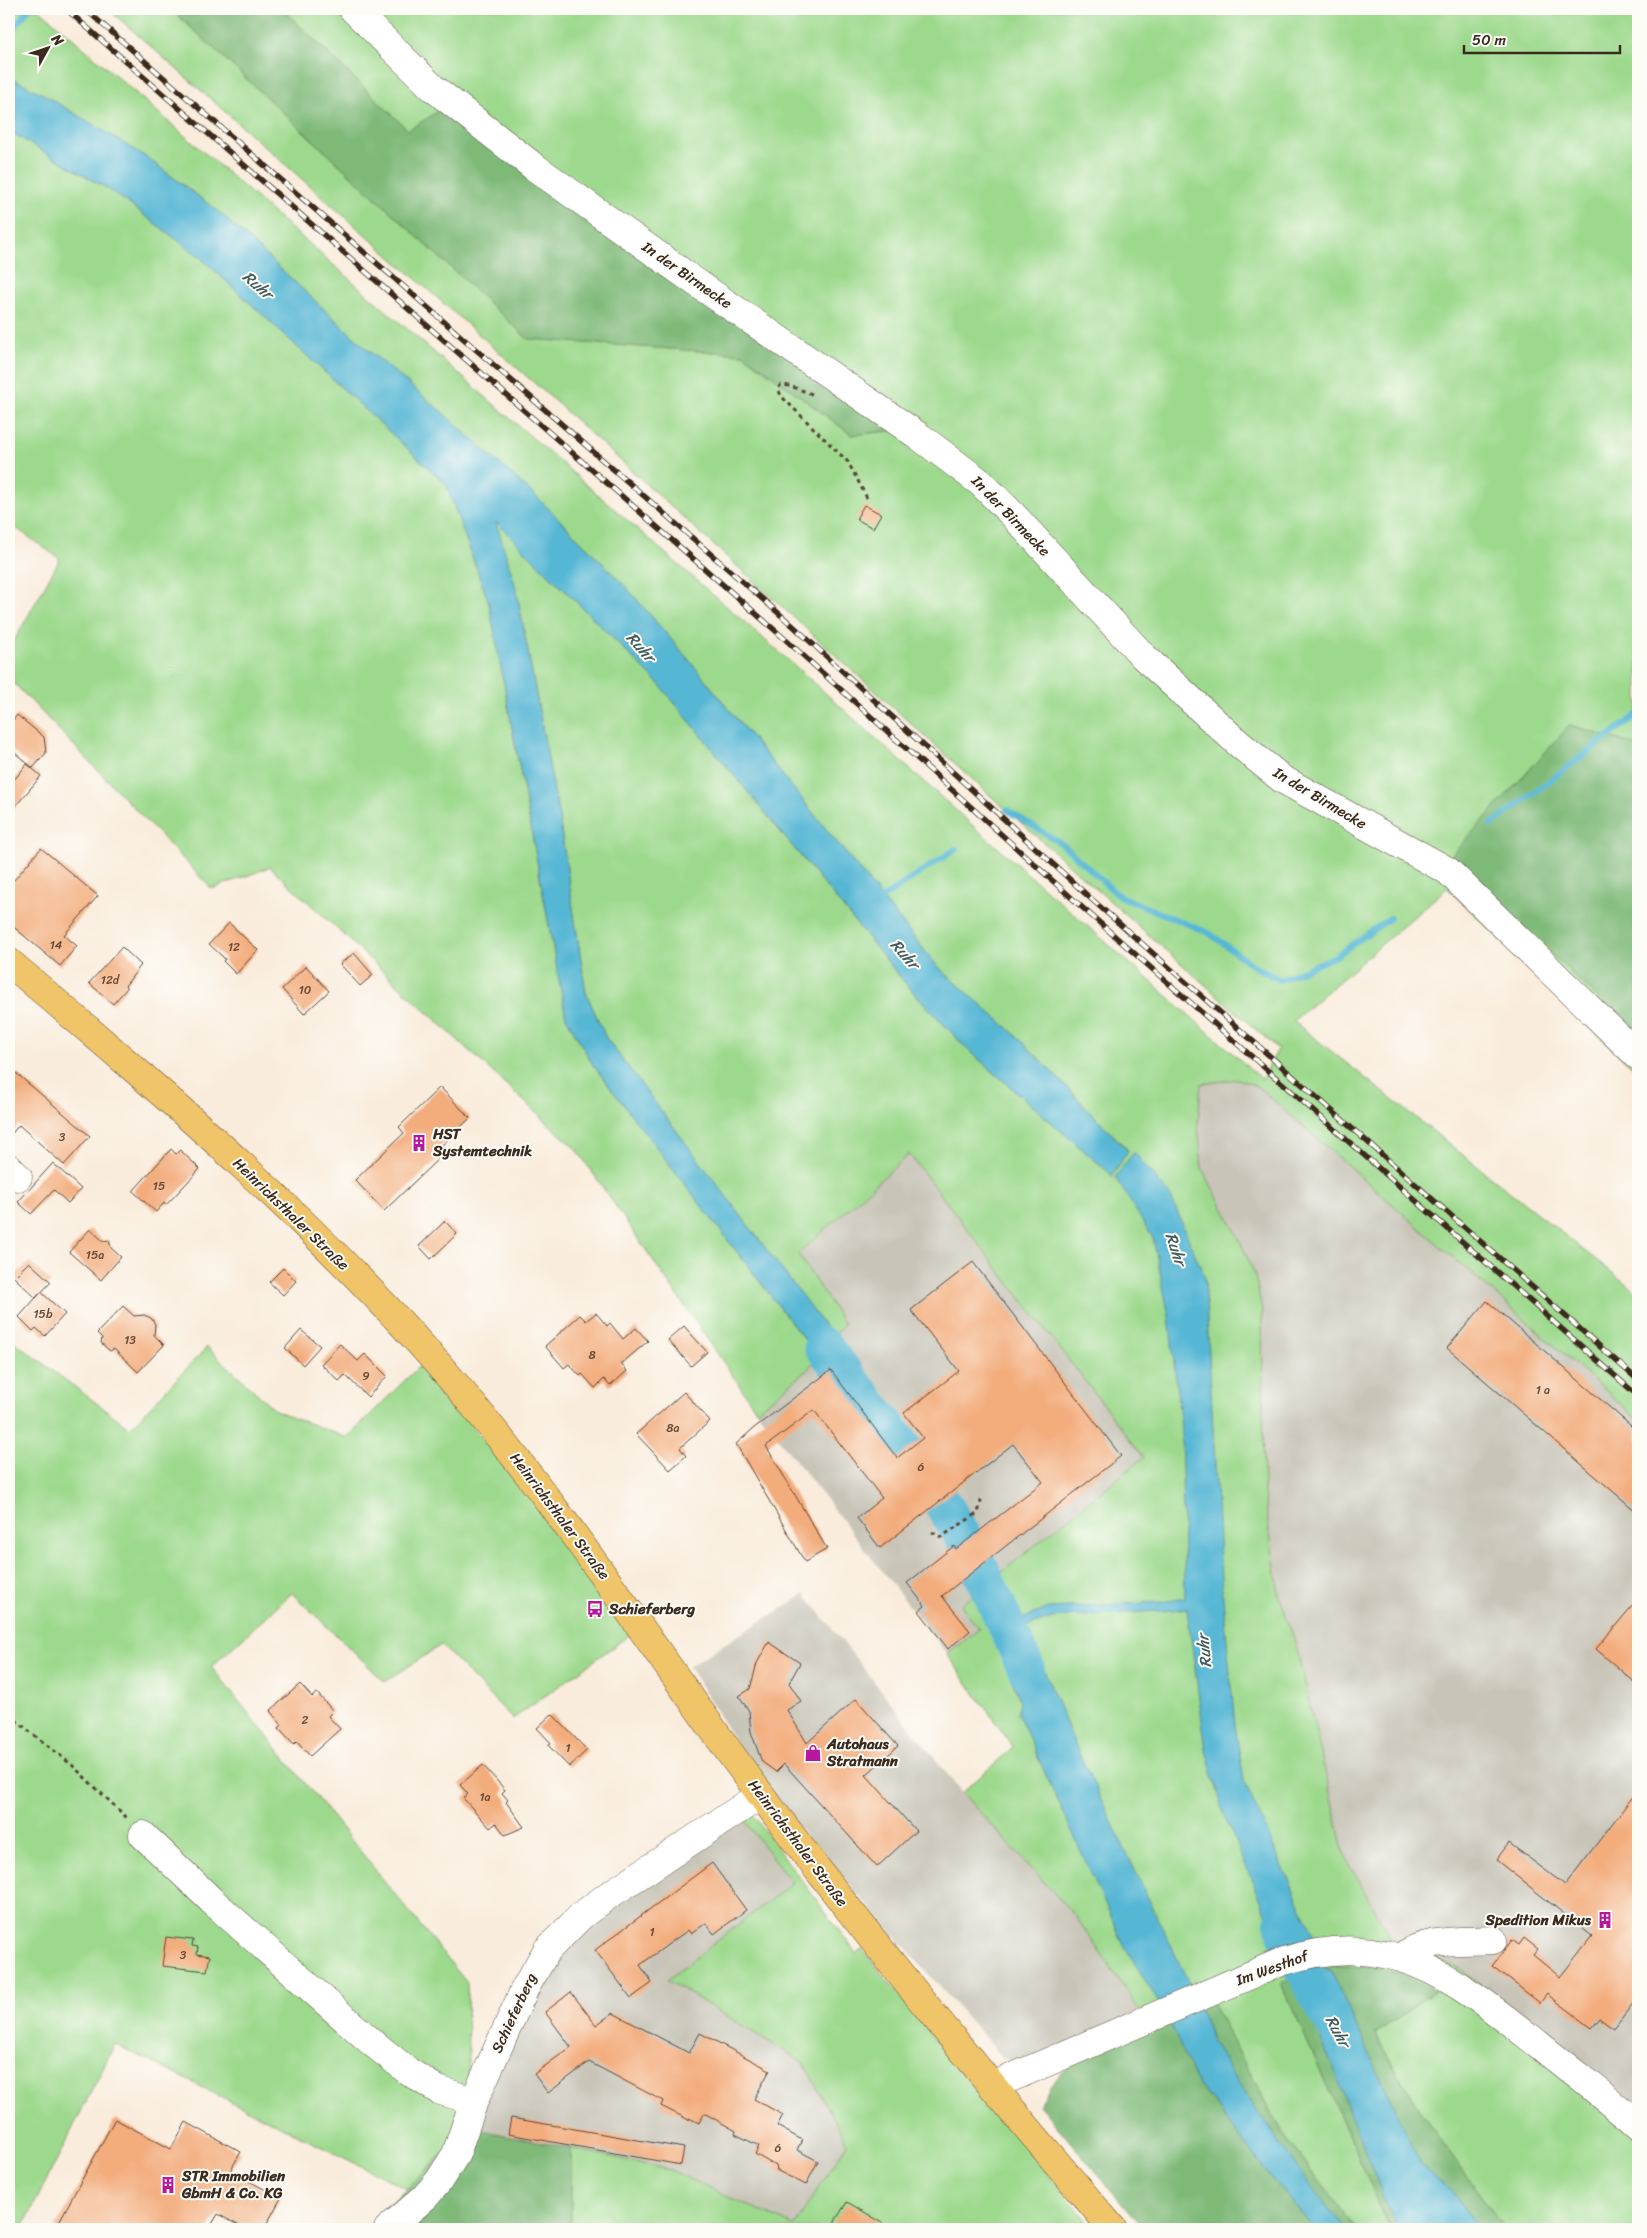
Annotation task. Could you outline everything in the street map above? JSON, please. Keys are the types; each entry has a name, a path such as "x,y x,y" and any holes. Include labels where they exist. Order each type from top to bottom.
{"main road":[{"name":"Heinrichsthaler Straße","path":"9,962 204,1131 298,1217 374,1295 447,1376 532,1478 566,1523 762,1795 847,1909 992,2086 1113,2229"}],"street":[{"name":"In der Birmecke","path":"353,9 432,87 533,166 704,288 927,442 981,483 1143,656 1238,743 1289,783 1448,871 1638,1056"},
{"name":"Schieferberg","path":"388,2229 408,2213 438,2182 456,2154 474,2101 525,1988 547,1950 581,1916 606,1897 762,1795"},
{"path":"143,1835 218,1906 369,2040 408,2071 438,2090 474,2101"},
{"path":"1400,1958 1408,1951 1426,1943 1493,1940"},
{"name":"Im Westhof","path":"992,2086 1281,1962 1326,1951 1367,1950 1400,1958 1427,1968 1468,1991 1602,2093 1638,2125"}],"path":[{"path":"821,397 790,386 781,385 778,388 781,396 848,462 868,500"},
{"path":"932,1532 941,1537 972,1518 978,1513 982,1497"},
{"path":"9,1715 72,1765 110,1800 143,1835"}],"shaded area":[{"path":"1238,1079 1258,1087 1638,1419 1638,2108 1460,1969 1390,1938 1344,1854 1296,1645 1279,1594 1264,1495 1262,1309 1254,1272 1236,1232 1202,1168 1198,1123 1201,1084"},
{"path":"909,1154 1144,1457 961,1604 979,1629 947,1654 757,1411 808,1369 818,1357 829,1366 850,1391 865,1379 833,1338 844,1324 798,1255"},
{"path":"805,1594 962,1793 1076,1917 1140,2011 1025,2063 1004,2059 764,1789 689,1666"},
{"path":"740,1815 792,1883 667,1980 804,2063 847,2144 794,2227 670,2170 469,2128 544,1960"}],"green space":[{"path":"9,9 39,9 803,673 972,825 1262,1079 1278,1049 993,798 548,395 108,9 171,9 528,339 743,354 852,435 897,430 408,130 282,9 1638,9 1638,746 1570,725 1638,1037 1638,1072 1447,888 1293,1021 1638,1293 1638,1419 1258,1087 1238,1079 1201,1084 1198,1123 1202,1168 1236,1232 1254,1272 1262,1309 1264,1495 1279,1594 1296,1645 1344,1854 1390,1938 1460,1969 1591,2069 1638,2108 1638,2229 1505,2229 1419,2110 1375,2034 1435,1991 1282,1984 1390,2229 1356,2229 1282,2132 1209,1997 1140,2011 1076,1917 962,1793 1013,1747 947,1654 979,1629 961,1605 1144,1457 909,1154 798,1254 844,1324 833,1338 606,1038 586,993 559,817 516,588 495,521 659,684 906,984 967,1049 1112,1175 1111,1178 1128,1150 1018,1037 938,967 689,660 625,586 543,503 443,413 367,349 219,212 146,157 41,93 9,77"},
{"path":"171,9 282,9 408,130 455,101 898,430 852,435 743,354 528,339"},
{"path":"9,131 113,192 199,256 446,484 489,603 566,1017 593,1065 818,1357 808,1369 757,1411 577,1150 270,867 212,889 9,678 9,650 60,559 9,523"},
{"path":"1570,725 1638,746 1638,1037 1450,857"},
{"path":"9,1338 130,1428 207,1347 275,1410 347,1438 419,1366 534,1497 631,1634 513,1719 441,1645 385,1682 292,1593 211,1667 467,1983 469,2128 407,2189 115,2044 22,2229 9,2229"},
{"path":"740,1815 753,1815 856,1953 862,1949 963,2074 1095,2229 571,2229 571,2148 670,2170 794,2226 847,2144 804,2063 667,1980 792,1883"},
{"path":"1332,1965 1382,1968 1435,1991 1375,2034 1419,2110 1505,2229 1479,2229 1453,2192 1421,2166 1330,1969 1299,1983 1397,2229 1390,2229 1282,1984"},
{"path":"1209,1997 1282,2132 1356,2229 1345,2229 1306,2180 1237,2083 1211,2040 1198,2004 1195,2079 1314,2229 1144,2229 1039,2105 1061,2072 1134,2029"},
{"path":"469,2128 571,2148 571,2229 365,2229"}],"water":[{"path":"9,77 41,93 146,157 219,212 367,349 443,413 543,503 625,586 689,660 938,967 1018,1037 1128,1151 1112,1175 967,1049 906,984 659,684 496,522 516,588 559,817 586,993 606,1038 865,1379 851,1391 829,1366 818,1357 593,1065 566,1017 489,603 446,484 199,256 113,192 9,131"},
{"path":"1134,1152 1171,1197 1205,1278 1221,1578 1235,1725 1244,1781 1318,1944 1285,1957 1226,1820 1206,1750 1187,1609 1052,1618 1026,1627 1076,1747 1195,1996 1163,2010 1125,1947 1018,1714 1020,1700 990,1630 1020,1615 1022,1619 1049,1608 1161,1602 1185,1598 1181,1427 1169,1316 1153,1238 1115,1177"},
{"path":"1330,1969 1421,2165 1453,2192 1479,2229 1397,2229 1299,1983"},
{"path":"1198,2004 1211,2040 1237,2083 1306,2180 1345,2229 1314,2229 1195,2079 1167,2016"}],"building":[{"path":"864,505 881,514 873,528 856,519"},
{"path":"17,715 44,737 46,753 33,768 9,748 9,725"},
{"path":"27,764 41,776 9,814 9,786"},
{"path":"41,848 98,896 64,935 77,946 60,966 9,923 9,886"},
{"path":"229,923 258,950 236,974 223,961 225,959 209,944"},
{"path":"122,947 141,965 125,986 127,988 113,1004 89,983"},
{"path":"354,953 373,975 360,986 340,964"},
{"path":"306,966 329,991 304,1014 282,989"},
{"path":"9,1067 90,1136 64,1165 19,1125 9,1137"},
{"name":"HST Systemtechnik","path":"440,1087 470,1118 435,1152 440,1157 384,1211 355,1180 404,1133 399,1127"},
{"path":"171,1149 176,1154 180,1150 200,1169 166,1205 164,1203 156,1212 134,1190"},
{"path":"53,1163 81,1189 68,1203 54,1190 31,1214 18,1202"},
{"path":"445,1221 457,1234 431,1259 419,1246"},
{"path":"90,1229 103,1241 109,1240 111,1248 121,1257 101,1280 69,1252"},
{"path":"29,1262 51,1282 36,1298 14,1277"},
{"path":"973,1262 1121,1456 942,1596 970,1631 948,1649 919,1611 925,1606 907,1583 954,1546 956,1549 1043,1482 1013,1444 880,1548 857,1518 882,1498 814,1410 766,1446 827,1549 805,1562 736,1444 754,1428 831,1370 897,1458 923,1438 904,1413 959,1371 911,1310"},
{"path":"283,1268 296,1281 283,1295 269,1282"},
{"path":"41,1292 65,1314 45,1336 36,1328 33,1331 19,1317"},
{"path":"1487,1301 1638,1432 1638,1513 1447,1348"},
{"path":"123,1306 134,1316 144,1315 151,1318 155,1324 154,1335 164,1345 138,1372 114,1349 110,1351 101,1343 102,1338 97,1333"},
{"path":"596,1313 607,1326 610,1323 623,1339 636,1328 648,1341 621,1364 627,1371 610,1386 604,1379 595,1388 569,1364 564,1368 545,1346 580,1315 586,1321"},
{"path":"684,1326 707,1352 691,1366 668,1340"},
{"path":"301,1330 320,1346 303,1365 285,1348"},
{"path":"340,1344 358,1361 365,1354 387,1376 368,1397 345,1375 339,1381 321,1364"},
{"path":"684,1392 710,1421 680,1448 686,1456 670,1470 636,1434"},
{"path":"1638,1599 1638,1685 1596,1649"},
{"path":"769,1642 800,1663 789,1683 801,1701 787,1710 807,1743 856,1699 898,1746 866,1775 916,1831 877,1867 784,1764 776,1772 762,1762 751,1732 749,1711 739,1696 750,1689 757,1663"},
{"path":"300,1684 312,1697 317,1693 333,1711 328,1716 340,1729 310,1756 297,1741 294,1744 279,1728 282,1725 270,1711"},
{"path":"552,1714 587,1750 569,1767 548,1745 551,1743 537,1728"},
{"path":"483,1765 505,1790 502,1793 508,1800 506,1802 524,1827 505,1835 496,1823 490,1828 463,1798 468,1794 460,1785"},
{"name":"Spedition Mikus","path":"1638,1790 1638,1997 1614,2028 1600,2018 1592,2028 1547,1994 1540,2003 1492,1966 1512,1940 1519,1945 1524,1938 1538,1949 1533,1955 1560,1977 1592,1936 1496,1860 1509,1843 1565,1885"},
{"path":"712,1863 746,1910 714,1934 706,1923 691,1934 688,1930 640,1965 652,1983 631,1998 595,1950"},
{"path":"166,1937 193,1940 192,1946 198,1947 197,1954 210,1956 207,1971 162,1966"},
{"path":"571,1992 596,2025 613,2013 689,2053 700,2033 770,2070 754,2099 783,2115 777,2126 802,2140 797,2150 818,2161 806,2185 776,2170 777,2167 755,2154 759,2146 735,2134 736,2131 704,2113 699,2123 689,2118 689,2120 661,2106 663,2101 589,2062 548,2093 534,2074 571,2047 545,2012"},
{"path":"511,2118 684,2148 681,2165 508,2134"},
{"name":"STR Immobilien GbmH & Co. KG","path":"115,2119 171,2149 186,2122 241,2152 230,2171 281,2198 264,2229 245,2229 218,2214 209,2229 55,2229"},
{"path":"847,2202 893,2229 830,2229"}],"waterway":[{"path":"9,34 29,9"},
{"path":"1491,825 1638,714"},
{"path":"1007,810 1062,844 1119,896 1209,933 1255,967 1280,980 1336,956 1390,918"},
{"path":"876,902 956,849"},
{"name":"Ruhr","path":"823,1346 900,1443 946,1509 972,1551 1026,1668"},
{"name":"Ruhr","path":"1283,1923 1298,1959 1334,2024"}],"railway":[{"path":"66,9 786,640 1084,909 1638,1396"},
{"path":"85,9 791,624 1089,897 1638,1380"}],"place":[{"name":"HST Systemtechnik","path":"419,1143"},
{"name":"Schieferberg","path":"595,1609"},
{"name":"Autohaus Stratmann","path":"813,1753"},
{"name":"Spedition Mikus","path":"1605,1920"},
{"name":"STR Immobilien GbmH & Co. KG","path":"168,2185"}]}
